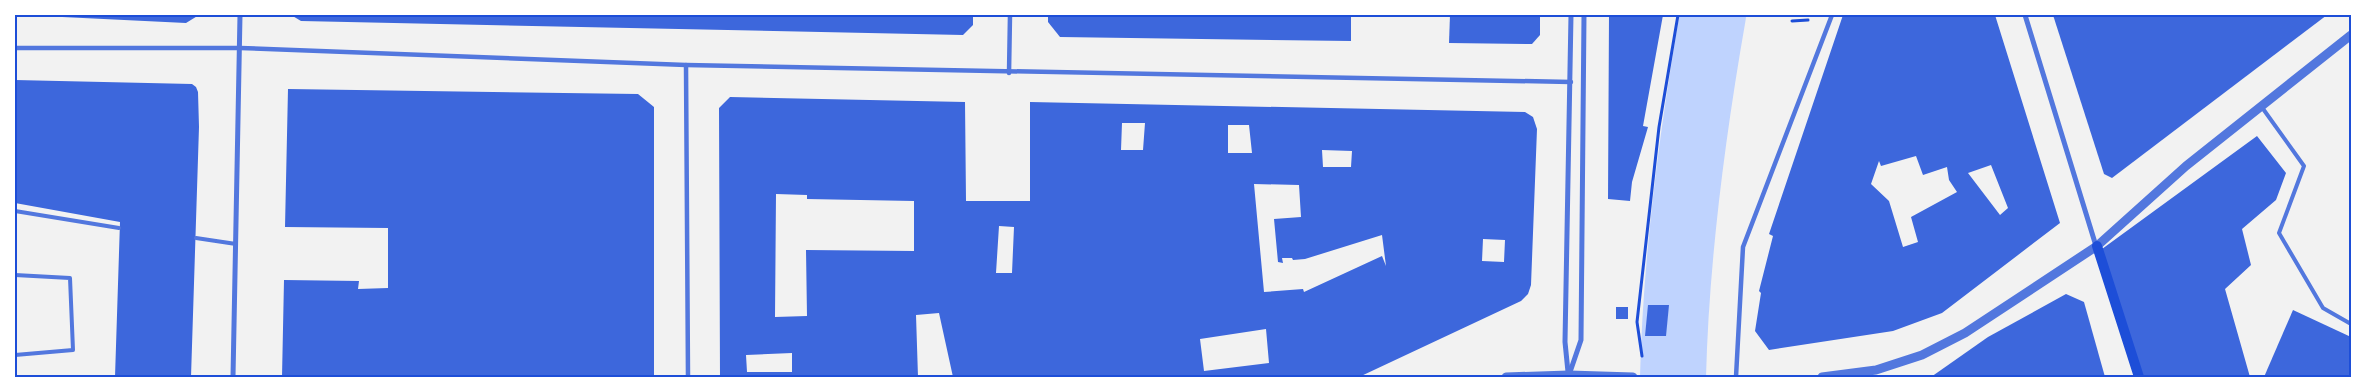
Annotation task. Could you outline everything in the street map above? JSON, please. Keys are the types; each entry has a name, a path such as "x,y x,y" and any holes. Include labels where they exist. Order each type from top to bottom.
{"main road":[{"path":"2097,246 2139,377"}],"street":[{"path":"233,377 240,15"},
{"path":"1009,73 1010,15"},
{"path":"1568,375 1565,342 1571,15"},
{"path":"1568,375 1581,340 1584,15"},
{"path":"1736,377 1743,248 1832,15"},
{"path":"2025,15 2097,246"},
{"path":"1822,377 1876,370 1922,355 1965,333 2097,246 2186,166 2351,35"},
{"path":"15,48 240,48 686,65 1009,73 1571,82"},
{"path":"686,65 688,377"},
{"path":"1506,377 1568,375 1633,377"}],"lane":[{"path":"2261,106 2304,166 2279,233 2323,308 2351,324"},
{"path":"15,212 119,228"},
{"path":"196,238 236,244"},
{"path":"15,275 70,278 73,350 15,355"}],"path":[{"path":"1642,359 1638,312 1659,127 1678,15"},
{"path":"1792,21 1804,20"}],"building":[{"path":"21,15 199,15 186,23"},
{"path":"291,15 973,15 973,25 963,35 301,21"},
{"path":"1048,15 1351,15 1351,41 1060,37 1048,22"},
{"path":"1450,15 1540,15 1540,35 1532,44 1449,43"},
{"path":"1609,15 1663,15 1643,126 1648,127 1632,182 1630,201 1608,199"},
{"path":"1843,15 1995,15 2060,223 1942,313 1893,331 1769,350 1755,331 1761,293 1759,291 1773,236 1769,234","holes":["1916,156 1923,175 1947,167 1949,180 1957,192 1911,217 1918,242 1903,247 1889,201 1871,184 1879,161 1881,166","1991,165 2008,208 2000,215 1968,173"]},
{"path":"2053,15 2327,15 2112,178 2104,174"},
{"path":"15,80 192,84 196,87 198,92 199,127 191,377 115,377 120,222 15,203 17,166 15,166"},
{"path":"288,89 638,94 654,107 654,377 282,377 284,280 359,281 358,289 388,288 388,228 285,227"},
{"path":"730,97 965,102 966,201 1030,201 1030,102 1525,112 1533,117 1537,129 1531,285 1528,294 1521,301 1359,377 953,377 939,313 916,315 918,377 720,377 719,108","holes":["1122,123 1145,123 1143,150 1121,150","1228,125 1249,125 1252,153 1228,153","1322,150 1352,151 1351,167 1323,167","1254,184 1299,185 1301,217 1274,219 1278,262 1283,263 1282,258 1292,258 1293,260 1305,259 1382,235 1386,266 1382,256 1304,292 1303,289 1264,292","776,194 807,195 807,199 914,201 914,251 806,250 807,316 775,317","999,226 1014,227 1012,273 996,273","1483,239 1505,240 1504,262 1482,261","1266,329 1269,363 1204,371 1200,339","792,353 792,372 747,372 746,355"]},
{"path":"2257,136 2286,173 2276,200 2242,229 2251,265 2225,289 2250,377 2143,377 2102,249"},
{"path":"2066,294 2084,302 2105,377 1931,377 1988,337"},
{"path":"1648,305 1669,305 1666,336 1645,336"},
{"path":"1616,307 1628,307 1628,319 1616,319"},
{"path":"2293,310 2351,337 2351,377 2264,377"}],"waterway":[{"path":"1673,377 1681,240 1698,105 1713,15"}]}
